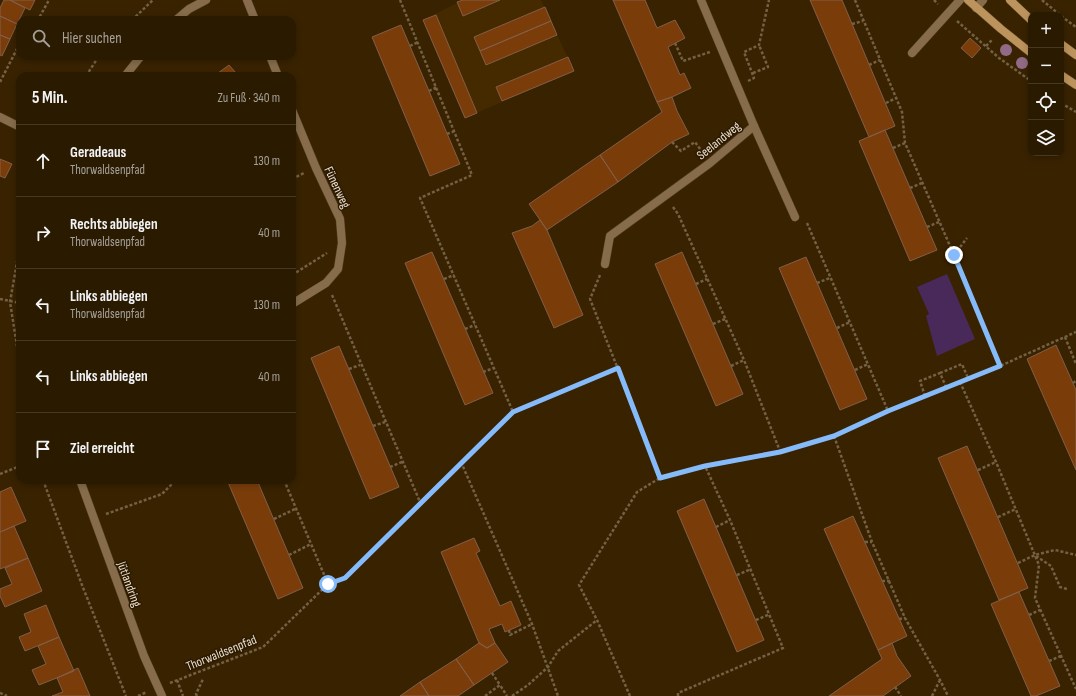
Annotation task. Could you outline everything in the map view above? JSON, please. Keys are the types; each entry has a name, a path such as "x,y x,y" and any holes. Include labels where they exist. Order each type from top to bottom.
{"street":[{"path":"181,16 206,0"},
{"path":"247,0 253,16"},
{"name":"Seelandweg","path":"605,264 610,236 710,163 754,126 701,0"},
{"path":"912,53 960,0"},
{"path":"968,0 1028,51"},
{"path":"976,8 983,0"},
{"path":"1010,0 1028,17"},
{"path":"1064,46 1076,55"},
{"path":"128,72 137,60"},
{"path":"272,60 276,72"},
{"path":"1064,77 1076,85"},
{"path":"0,117 16,125"},
{"name":"Fünenweg","path":"296,120 316,168 340,219 342,243 338,268 326,283 296,302"},
{"path":"754,126 795,217"},
{"name":"Jütlandring","path":"81,484 144,656 162,696"}],"path":[{"path":"40,16 48,0"},
{"path":"136,16 153,0"},
{"path":"400,0 472,175 420,198 513,412"},
{"path":"753,73 768,66 759,46 769,0"},
{"path":"854,0 902,112 905,143 1000,366"},
{"path":"934,0 1000,58 1028,79"},
{"path":"1042,0 1057,12"},
{"path":"1064,17 1076,27"},
{"path":"852,24 863,21"},
{"path":"410,46 418,42"},
{"path":"675,43 683,61 721,48"},
{"path":"737,86 754,78 744,52 759,46"},
{"path":"0,82 16,51"},
{"path":"89,72 96,60"},
{"path":"869,64 880,60"},
{"path":"429,91 437,87"},
{"path":"886,104 896,98"},
{"path":"1064,105 1076,112"},
{"path":"447,134 455,131"},
{"path":"672,142 681,151 695,142 710,163"},
{"path":"893,148 905,143"},
{"path":"910,188 922,182"},
{"path":"665,195 678,214 744,360 780,452"},
{"path":"795,217 804,214 888,411"},
{"path":"927,227 939,222"},
{"path":"954,255 967,238"},
{"path":"296,272 342,243"},
{"path":"605,264 590,299 660,478"},
{"path":"16,268 10,302 16,340"},
{"path":"444,279 454,274"},
{"path":"817,283 830,278"},
{"path":"696,284 707,279"},
{"path":"326,283 420,502"},
{"path":"0,299 16,303"},
{"path":"713,324 725,319"},
{"path":"836,328 850,322"},
{"path":"465,329 475,325"},
{"path":"630,696 597,620 579,585 637,492 660,478 705,466 780,452 834,436 888,411 1000,366 1076,332"},
{"path":"1065,337 1076,364"},
{"path":"731,366 744,360"},
{"path":"855,370 868,364"},
{"path":"925,396 920,381 962,364 968,378"},
{"path":"349,369 360,365"},
{"path":"483,372 494,368"},
{"name":"Thorwaldsenpfad","path":"183,696 178,680 263,647 328,584 345,578 460,462 513,412 618,368"},
{"path":"940,373 946,387"},
{"path":"960,382 996,462 1039,565 1035,598 1076,689"},
{"path":"373,426 385,422"},
{"path":"834,436 872,542 905,618 948,696"},
{"path":"390,467 402,462"},
{"path":"460,462 532,624 558,696"},
{"path":"978,470 996,462"},
{"path":"678,696 678,693 783,648 730,520 705,466"},
{"path":"0,474 16,468"},
{"path":"44,484 82,585 126,696"},
{"path":"93,518 162,494 172,484"},
{"path":"286,484 328,584"},
{"path":"274,519 295,509"},
{"path":"998,517 1016,509"},
{"path":"716,527 730,520"},
{"path":"865,542 872,542"},
{"path":"289,555 311,544"},
{"path":"1018,563 1035,555 1055,550 1076,555"},
{"path":"1035,555 1051,566 1060,587 1067,590"},
{"path":"737,575 751,569"},
{"path":"882,581 890,581"},
{"path":"1029,614 1040,610"},
{"path":"756,620 770,614"},
{"path":"899,619 905,618"},
{"path":"512,696 528,685 548,667 558,651 597,620"},
{"path":"509,630 510,635 532,624"},
{"path":"1049,661 1060,656"},
{"path":"492,673 507,696"},
{"path":"196,696 203,679"},
{"path":"932,696 940,680"},
{"path":"485,696 500,685"},
{"path":"895,687 901,696"},
{"path":"0,693 7,696"}],"shaded area":[{"path":"463,0 541,0 574,71 465,118 423,20"},
{"path":"947,274 975,339 937,356 926,316 929,314 917,287"}],"building":[{"path":"4,0 10,0 25,8 21,16 16,16 16,24 0,16 0,8"},
{"path":"10,0 35,0 30,10"},
{"path":"463,0 500,0 463,16 457,2"},
{"path":"613,0 645,0 657,28 675,20 685,38 668,47 680,75 684,73 691,88 657,102"},
{"path":"810,0 842,0 895,126 869,137"},
{"path":"545,7 551,21 480,51 474,37"},
{"path":"436,15 477,113 465,118 423,20"},
{"path":"0,16 16,24 10,39 0,35"},
{"path":"551,21 557,35 486,65 480,51"},
{"path":"401,25 460,164 430,176 372,37"},
{"path":"0,35 10,39 2,56 0,55"},
{"path":"970,38 981,48 972,58 961,48"},
{"path":"568,57 574,71 502,101 496,87"},
{"path":"229,65 235,72 219,72"},
{"path":"672,97 677,111 689,134 672,142 618,182 600,155 662,112 657,102"},
{"path":"885,130 937,250 910,261 859,141"},
{"path":"600,155 618,182 547,230 529,204"},
{"path":"0,159 12,164 5,178 0,176"},
{"path":"540,220 547,230 583,315 554,328 512,233 532,226"},
{"path":"432,252 493,393 465,405 405,263"},
{"path":"682,252 743,394 716,406 655,264"},
{"path":"806,257 867,399 840,410 779,268"},
{"path":"1056,345 1076,390 1076,470 1027,359"},
{"path":"339,346 399,487 370,499 311,358"},
{"path":"967,446 1028,588 999,600 938,458"},
{"path":"229,484 259,484 303,588 278,599"},
{"path":"11,487 26,521 0,532 0,492"},
{"path":"704,499 764,640 737,652 677,511"},
{"path":"853,516 907,636 878,650 824,529"},
{"path":"14,526 28,558 0,569 0,532"},
{"path":"474,538 480,551 476,553 500,606 511,601 521,625 505,632 502,624 489,629 495,643 487,648 479,643 441,552"},
{"path":"28,558 42,591 5,607 0,596 0,589 12,584 5,568"},
{"path":"1019,592 1060,686 1036,696 1031,696 991,604"},
{"path":"46,605 59,637 25,651 19,637 31,632 24,614"},
{"path":"59,637 74,671 39,685 32,670 46,664 38,646"},
{"path":"479,643 487,648 495,643 508,662 474,685 456,659"},
{"path":"892,643 897,656 911,676 883,696 829,696 882,659 878,650"},
{"path":"456,659 474,685 458,696 429,696 420,682"},
{"path":"78,668 90,696 52,696 63,692 57,678"},
{"path":"420,682 429,696 400,696"}],"route":[{"path":"328,584 345,578 460,462 513,412 618,368 660,478 705,466 780,452 834,436 888,411 1000,366 954,255"}]}
